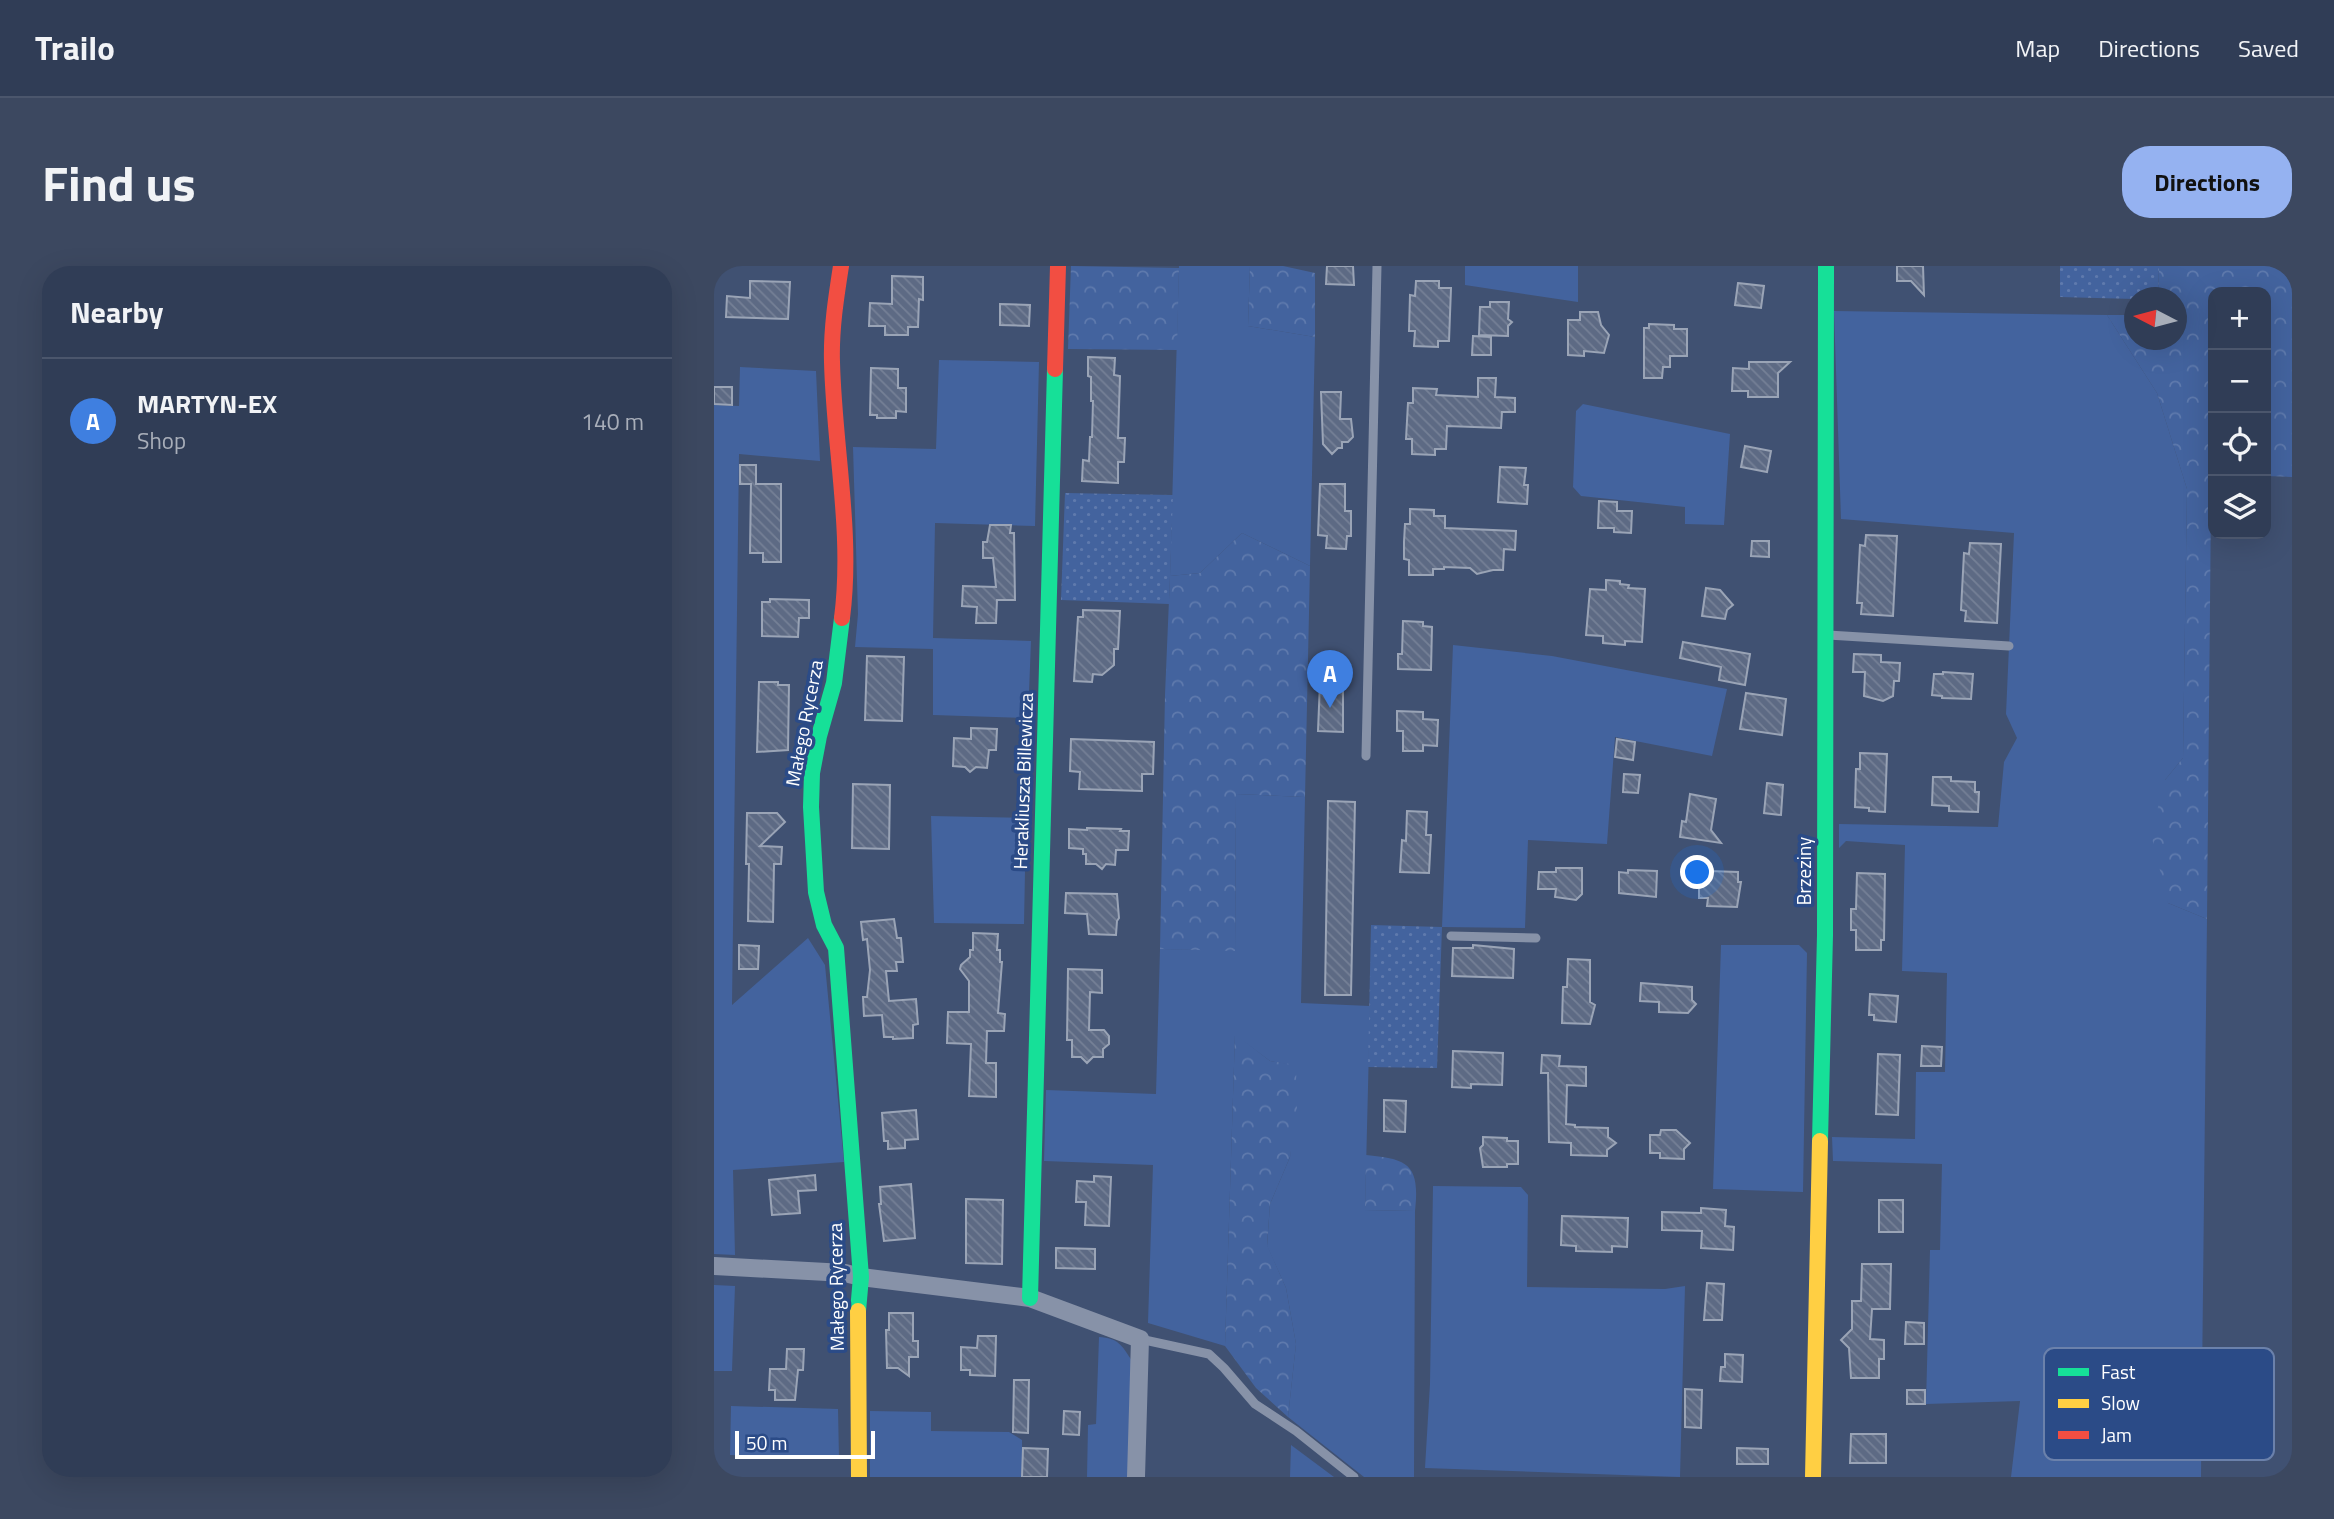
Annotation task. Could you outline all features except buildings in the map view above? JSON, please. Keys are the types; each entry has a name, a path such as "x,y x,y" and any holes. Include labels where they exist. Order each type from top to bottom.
{"street":[{"name":"Małego Rycerza","path":"841,266 833,322 832,362 843,503 845,598 834,683 812,773 811,807 816,892 824,925 836,948 862,1277 858,1311 859,1477"},
{"name":"Herakliusza Billewicza","path":"1030,1298 1058,266"},
{"name":"Brzeziny","path":"1813,1477 1825,935 1826,266"},
{"path":"714,1266 845,1273 1030,1298 1140,1339 1136,1477"}],"lane":[{"path":"1366,756 1377,266"},
{"path":"1827,635 2009,646"},
{"path":"1451,936 1536,938"},
{"path":"1140,1339 1209,1354 1255,1404 1354,1477"}],"green space":[{"path":"1071,266 1179,268 1177,350 1068,349"},
{"path":"1179,266 1250,266 1248,326 1315,337 1310,566 1242,533 1200,573 1170,576"},
{"path":"1250,266 1283,266 1315,273 1315,337 1248,326"},
{"path":"1465,266 1578,266 1578,302 1465,285"},
{"path":"2060,266 2159,266 2158,287 2124,287 2124,299 2060,297"},
{"path":"2159,266 2292,266 2292,477 2271,476 2271,287 2208,287 2208,539 2211,539 2207,919 2168,903 2151,834 2165,780 2183,758 2187,489 2157,393 2129,350 2187,350 2187,287 2158,287"},
{"path":"1834,311 2107,315 2124,342 2124,350 2129,350 2157,393 2187,489 2183,758 2165,780 2168,903 2207,919 2202,1348 2044,1348 2044,1460 2201,1460 2201,1477 2011,1477 2020,1401 1926,1404 1930,1250 1940,1250 1942,1164 1833,1161 1832,1137 1915,1139 1916,1072 1945,1072 1947,973 1902,971 1905,845 1846,841 1839,848 1839,824 1998,827 2004,762 2017,738 2006,714 2014,533 1841,519"},
{"path":"2107,315 2124,315 2124,342"},
{"path":"939,360 1039,362 1035,526 935,523 933,638 1031,641 1028,718 933,715 933,649 855,647 858,614 853,447 936,449"},
{"path":"740,367 816,371 820,461 739,454 732,1005 808,938 825,965 844,1162 733,1170 735,1255 714,1254 714,405 739,406"},
{"path":"1583,404 1730,434 1724,525 1685,524 1685,507 1581,496 1573,487 1576,411"},
{"path":"1065,493 1173,495 1169,604 1061,600"},
{"path":"1242,533 1310,566 1305,797 1236,794 1235,951 1160,949 1170,576 1200,573"},
{"path":"1453,645 1552,656 1727,689 1712,756 1615,737 1607,844 1528,840 1525,928 1442,927"},
{"path":"1236,794 1305,797 1301,1003 1370,1006 1365,1210 1415,1211 1414,1477 1364,1477 1288,1417 1296,1344 1286,1288 1267,1246 1270,1204 1290,1157 1296,1066 1270,1061 1235,1035 1225,1346 1148,1323 1153,1165 1044,1161 1046,1090 1156,1094 1160,949 1235,950"},
{"path":"931,816 1026,818 1024,924 934,923"},
{"path":"1371,925 1442,927 1437,1068 1368,1067"},
{"path":"1721,945 1799,945 1807,953 1803,1192 1713,1189"},
{"path":"1235,1034 1270,1061 1296,1065 1297,1112 1290,1157 1270,1204 1267,1245 1286,1288 1296,1344 1288,1417 1256,1388 1225,1346"},
{"path":"1366,1155 1392,1159 1408,1167 1416,1183 1415,1211 1365,1210"},
{"path":"1433,1186 1521,1187 1528,1195 1527,1287 1665,1289 1685,1286 1680,1477 1425,1468 1430,1384"},
{"path":"714,1285 735,1286 732,1371 714,1371"},
{"path":"1099,1337 1119,1343 1132,1361 1128,1477 1087,1477 1088,1425 1096,1424"},
{"path":"731,1406 838,1409 839,1458 730,1455"},
{"path":"870,1411 931,1412 931,1431 1009,1432 1022,1440 1022,1477 870,1477"},
{"path":"1291,1445 1334,1477 1290,1477"}],"traffic: fast":[{"path":"1820,1141 1825,935 1826,266"},
{"path":"1030,1298 1055,369"},
{"path":"842,618 834,683 812,773 811,807 816,892 824,925 836,948 861,1277 858,1311"}],"traffic: slow":[{"path":"1813,1477 1820,1141"},
{"path":"858,1311 859,1477"}],"traffic: jam":[{"path":"841,266 832,350 844,522 845,586 842,618"},
{"path":"1055,369 1058,266"}],"place":[{"name":"MARTYN-EX","path":"1330,708"}]}
